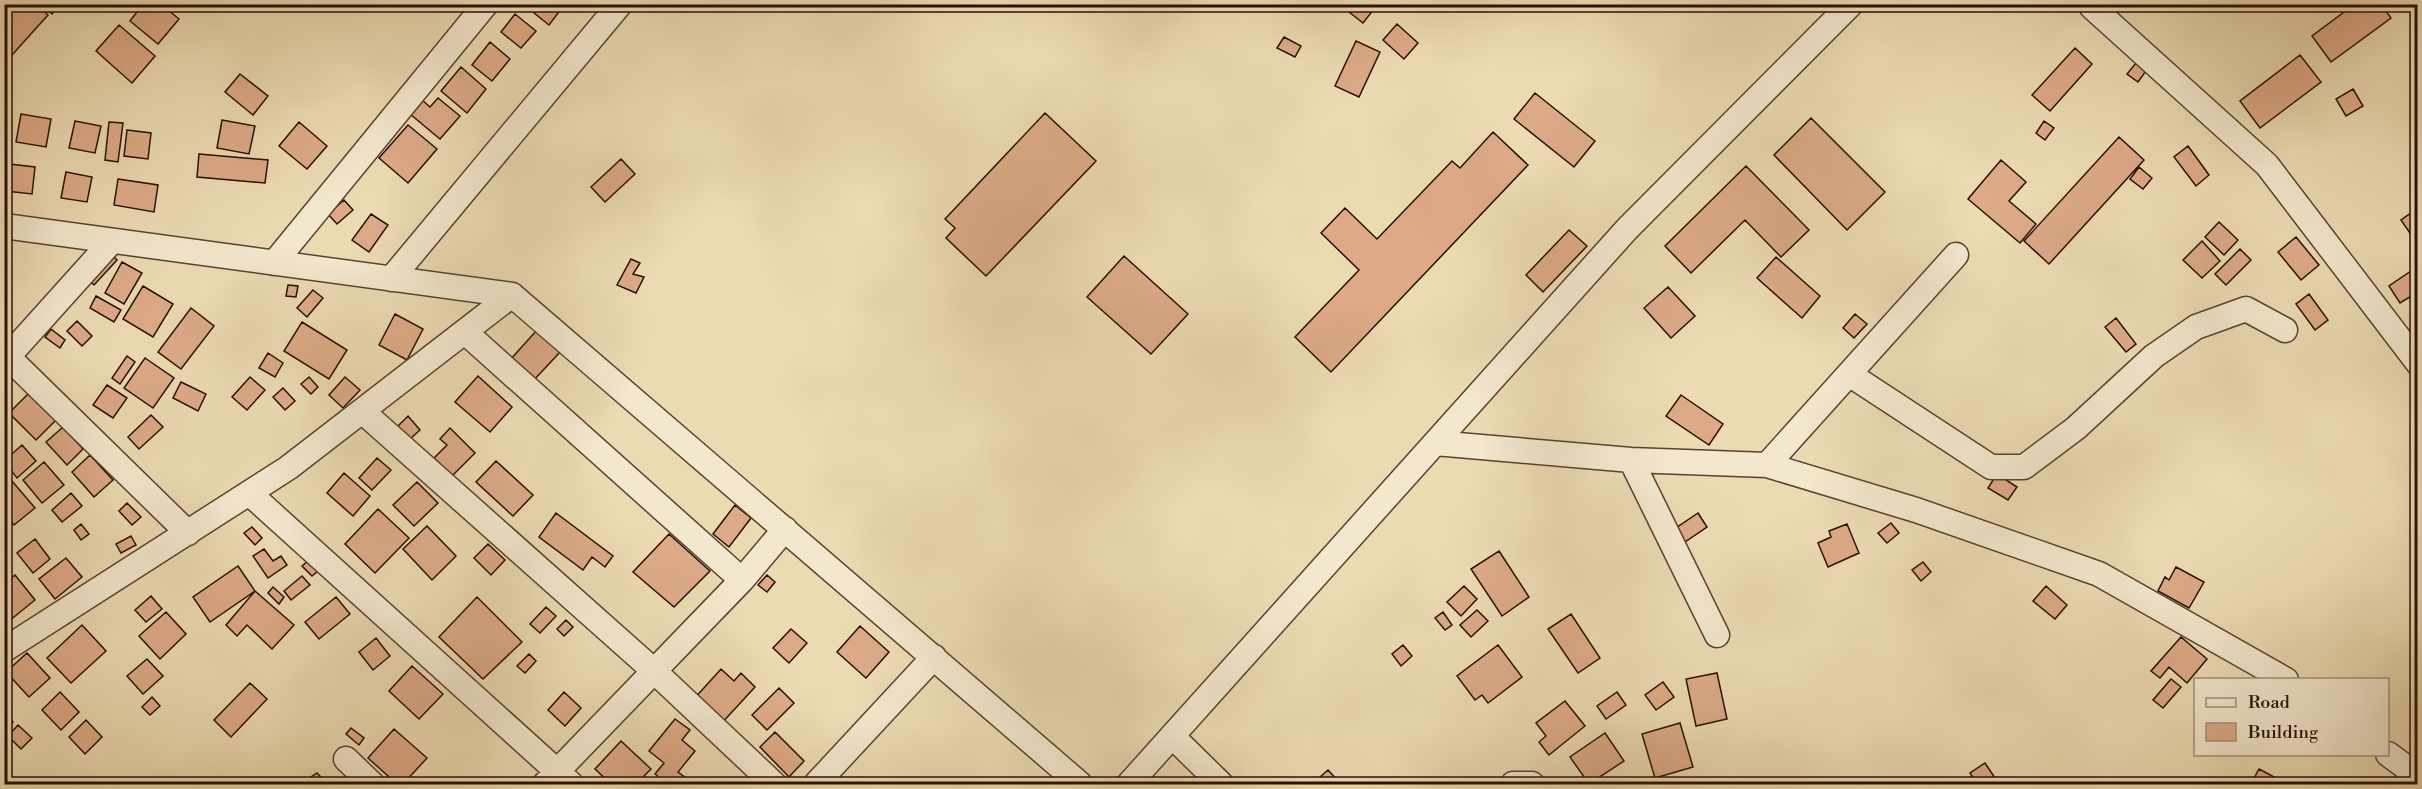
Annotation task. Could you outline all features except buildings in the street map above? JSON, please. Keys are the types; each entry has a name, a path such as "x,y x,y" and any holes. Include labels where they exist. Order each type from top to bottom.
{"street":[{"path":"274,263 486,4"},
{"path":"390,279 620,4"},
{"path":"1129,784 1628,229 1851,4"},
{"path":"2091,5 2267,165 2418,363"},
{"path":"4,226 512,295 1080,784"},
{"path":"112,241 6,359 188,533"},
{"path":"1767,465 1956,255"},
{"path":"4,650 288,468 512,295"},
{"path":"1849,374 1991,467 2024,467 2076,428 2154,356 2196,327 2246,309 2285,330"},
{"path":"465,332 742,580"},
{"path":"362,411 653,670 774,784"},
{"path":"1435,443 1630,460 1767,465 1916,510 2099,574 2282,678"},
{"path":"1630,460 1717,635"},
{"path":"249,493 558,780 653,670 742,580 785,529"},
{"path":"816,784 934,657"},
{"path":"1172,736 1221,784"},
{"path":"2389,755 2418,776"},
{"path":"346,759 372,784"},
{"path":"1513,784 1532,784"}]}
